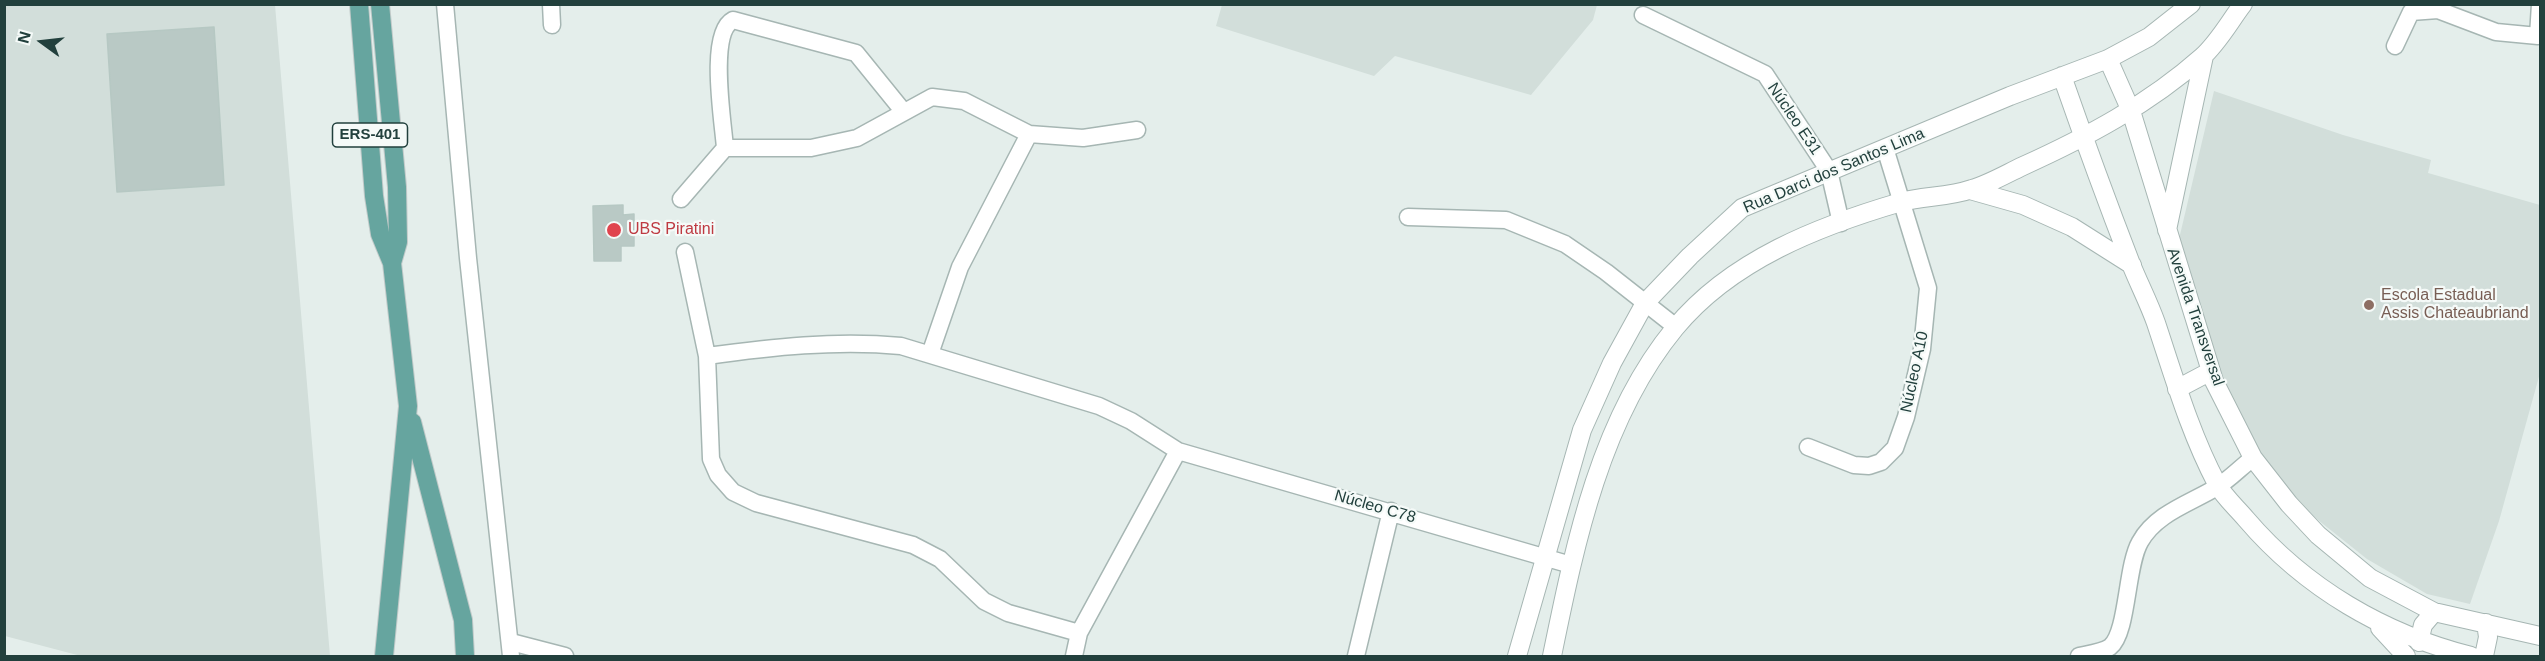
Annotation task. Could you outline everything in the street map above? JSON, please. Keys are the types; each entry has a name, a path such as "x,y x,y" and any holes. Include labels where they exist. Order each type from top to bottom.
{"main road":[{"name":"ERS-401","path":"359,4 374,196 380,234 392,263 408,406 463,620 467,657"},
{"path":"380,4 397,187 398,242 392,263"},
{"name":"ERS-401","path":"383,654 408,406"}],"street":[{"path":"446,4 493,502 511,649 566,657"},
{"path":"551,4 552,25"},
{"name":"Rua Darci dos Santos Lima","path":"1516,657 1582,430 1612,363 1645,303 1742,208 2062,76 2109,59 2149,37 2191,4"},
{"path":"1552,657 1571,565 1604,456 1617,424 1650,365 1676,327 1747,265 1840,223 1903,202 1971,190 2084,138 2131,111 2204,56 2243,4"},
{"path":"2395,46 2411,12 2438,10 2496,32 2538,36 2540,4"},
{"name":"Núcleo E31","path":"1643,15 1765,74 1829,171 1840,223"},
{"path":"681,199 725,148 719,69 722,32 726,23 733,20 856,53 903,111"},
{"path":"2166,232 2204,56"},
{"name":"Avenida Transversal","path":"2109,59 2131,111 2166,232 2211,371 2253,458 2289,504 2327,542 2370,578 2433,612 2541,636"},
{"path":"2062,76 2132,265 2156,322 2176,388 2218,486 2256,531 2290,565 2374,623 2419,642 2471,657"},
{"path":"725,148 811,148 857,138 932,97 964,101 1029,134 1083,138 1137,130"},
{"path":"930,354 960,267 1029,134"},
{"path":"1885,148 1903,202"},
{"path":"1971,190 2023,205 2072,227 2132,265"},
{"name":"Núcleo A10","path":"1808,447 1854,465 1869,466 1881,462 1895,448 1906,417 1922,349 1928,288 1903,202"},
{"path":"1408,217 1506,220 1565,244 1606,272 1676,327"},
{"path":"685,252 707,356 711,459 718,475 733,492 756,503 913,545 940,559 984,601 1008,613 1080,633"},
{"name":"Núcleo C78","path":"707,356 757,349 867,343 901,346 1100,406 1131,421 1178,451 1571,565"},
{"path":"2176,388 2211,371"},
{"path":"1074,657 1080,633 1178,451"},
{"path":"2079,657 2110,647 2118,635 2132,560 2140,541 2155,523 2184,503 2218,486 2253,458"},
{"path":"1356,657 1391,511"},
{"path":"2419,642 2423,625 2433,612"},
{"path":"2374,623 2406,657"},
{"path":"2484,657 2488,637 2486,623"}],"shaded area":[{"path":"1222,4 1597,5 1593,20 1531,95 1395,56 1374,76 1216,26"},
{"path":"5,5 275,5 330,656 81,656 5,636"},
{"name":"Escola Estadual Assis Chateaubriand","path":"2214,91 2343,135 2431,160 2428,173 2540,205 2540,373 2499,521 2470,604 2427,594 2367,559 2308,512 2257,451 2217,372 2179,239"}],"building":[{"path":"214,27 224,185 117,192 107,34"},
{"name":"UBS Piratini","path":"623,205 623,215 634,214 634,246 621,246 621,261 594,261 593,206"}],"place":[{"name":"UBS Piratini","path":"614,230"},
{"name":"Escola Estadual Assis Chateaubriand","path":"2369,305"}]}
